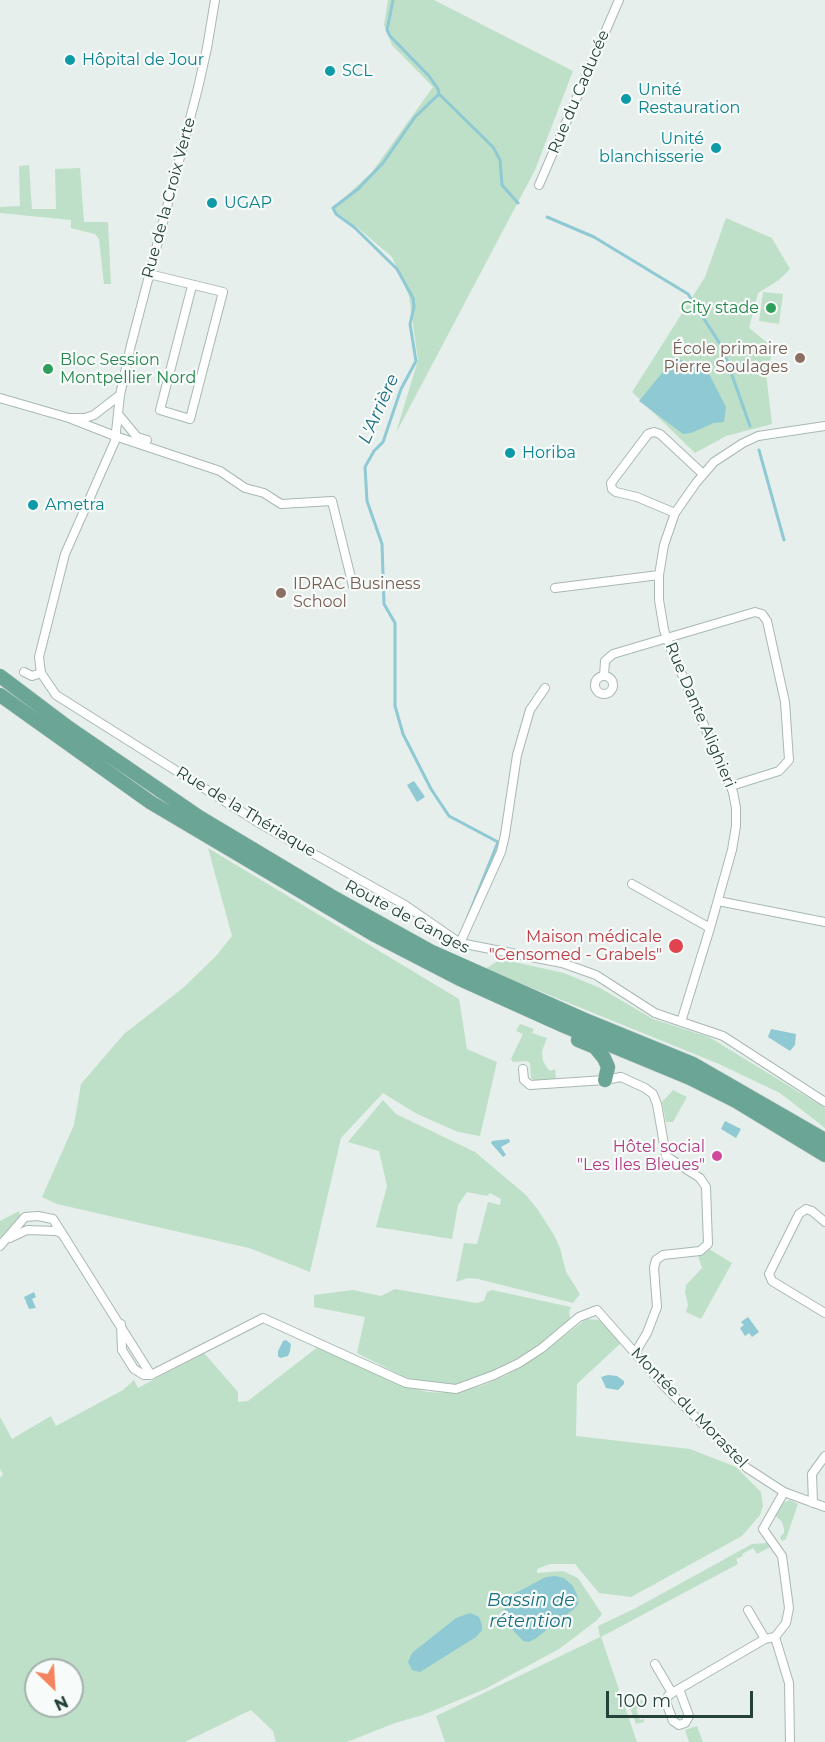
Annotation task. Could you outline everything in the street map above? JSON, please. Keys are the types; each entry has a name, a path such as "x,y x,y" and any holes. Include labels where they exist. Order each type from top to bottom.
{"main road":[{"name":"Route de Ganges","path":"0,676 69,728 199,817 331,896 432,952 585,1020 693,1064 825,1140"},
{"name":"Route de Ganges","path":"0,696 150,802 233,853 407,953 562,1025 690,1078 736,1101 825,1155"},
{"path":"562,1025 568,1035 595,1047 604,1058 608,1067 605,1080"}],"street":[{"name":"Rue de la Croix Verte","path":"115,436 120,395 196,96 216,0"},
{"name":"Rue du Caducée","path":"539,185 619,0"},
{"path":"149,274 223,292 190,419 160,410 192,286"},
{"path":"69,418 85,418 94,415 120,395"},
{"path":"0,398 69,418 220,471 245,488 264,493 281,504 332,501 353,586"},
{"path":"118,414 137,437 150,441 165,451"},
{"name":"Rue Dante Alighieri","path":"681,1022 718,901 736,826 736,808 731,786 667,639 659,600 659,575 664,544 675,513 714,462 748,440 766,434 825,426"},
{"path":"675,513 638,497 615,492 611,483 648,434 654,432 660,434 703,474"},
{"path":"24,672 32,676 41,673 39,657 65,554 112,448 115,436"},
{"path":"555,588 659,575"},
{"path":"604,676 605,662 613,654 755,612 762,614 767,621 785,702 789,760 779,771 731,786"},
{"name":"Rue de la Thériaque","path":"41,673 56,695 264,826 405,905 460,943"},
{"path":"545,688 530,710 517,755 501,852 460,943 580,968 596,975 655,1013 723,1036 825,1102"},
{"path":"632,885 710,928"},
{"path":"718,901 825,922"},
{"path":"523,1070 524,1080 530,1085 621,1077 650,1091 657,1104 666,1156 700,1179 707,1191 708,1244 703,1250 695,1253 667,1254 656,1260 654,1268 657,1307 647,1333 635,1353"},
{"path":"825,1222 806,1209 799,1214 769,1274 772,1281 825,1313"},
{"path":"0,1246 25,1217 49,1217 53,1219 61,1233"},
{"path":"0,1246 22,1231 61,1233"},
{"name":"Montée du Morastel","path":"61,1233 121,1324 151,1375 263,1318 406,1383 456,1389 519,1363 542,1348 579,1317 597,1310 664,1386 747,1468 784,1492 825,1507"},
{"path":"813,1503 812,1474 825,1456"},
{"path":"656,1664 676,1691 765,1640 775,1637 786,1623 789,1608 782,1556 763,1529 784,1492"},
{"path":"748,1610 765,1640"},
{"path":"775,1637 789,1683 790,1742"}],"green space":[{"path":"388,0 434,0 573,71 535,170 396,433 418,360 409,296 392,257 332,209 372,172 433,87 392,45 384,25"},
{"path":"29,165 32,209 56,209 55,169 80,168 84,222 108,222 111,284 104,284 99,239 95,234 71,228 71,220 0,213 0,207 20,206 19,166"},
{"path":"726,218 772,238 790,269 779,280 758,293 749,328 774,348 766,374 772,424 726,436 695,453 632,392 705,277"},
{"name":"City stade","path":"763,292 783,294 779,324 759,321"},
{"path":"208,848 459,999 467,1049 497,1062 480,1136 458,1132 417,1114 383,1093 341,1138 310,1272 249,1248 57,1204 42,1197 74,1125 81,1084 124,1034 183,988 216,956 232,936"},
{"path":"501,959 564,973 600,988 653,1019 709,1037 825,1108 825,1128 780,1093 719,1064 485,969"},
{"path":"520,1024 534,1029 532,1033 547,1038 542,1051 543,1061 551,1071 555,1069 556,1080 534,1081 531,1078 530,1063 513,1062 511,1059 523,1034 516,1031"},
{"path":"673,1090 687,1097 673,1122 666,1122 662,1102"},
{"path":"383,1100 396,1114 475,1152 526,1195 538,1210 560,1248 566,1272 580,1294 573,1303 478,1279 468,1278 456,1282 464,1243 477,1244 488,1202 500,1205 501,1199 490,1193 487,1196 467,1192 458,1205 452,1239 376,1227 387,1186 379,1151 348,1142"},
{"path":"19,1211 21,1218 0,1238 0,1221"},
{"path":"709,1249 732,1263 701,1319 686,1312 688,1305 685,1292 686,1285 702,1268 698,1256"},
{"path":"395,1289 476,1303 484,1301 487,1292 492,1290 571,1307 569,1312 571,1322 518,1360 456,1384 438,1385 404,1377 357,1353 365,1317 314,1307 314,1295 353,1290 381,1296"},
{"path":"586,1319 600,1320 622,1342 577,1384 576,1436 690,1449 736,1467 761,1492 763,1506 760,1515 742,1536 631,1597 599,1593 575,1564 550,1564 537,1569 537,1573 563,1571 578,1578 602,1614 559,1649 485,1689 423,1715 395,1723 347,1742 276,1742 273,1731 251,1710 185,1742 0,1742 0,1478 3,1474 0,1469 0,1417 12,1439 51,1416 56,1426 123,1390 134,1380 138,1388 204,1353 238,1392 238,1402 248,1401 319,1346 400,1384 427,1392 454,1393 481,1386 507,1375 545,1351"},
{"path":"790,1500 798,1504 786,1539 782,1541 780,1537 784,1533 784,1528 782,1522 774,1514 782,1503"},
{"path":"767,1543 770,1547 757,1554 753,1548 736,1559 738,1564 601,1637 637,1742 445,1742 436,1716 600,1637 598,1626 634,1609 752,1544"},
{"path":"642,1700 644,1706 636,1709 640,1720 644,1719 644,1722 636,1724 629,1705"},
{"path":"697,1726 703,1742 689,1742 685,1730"}],"water":[{"path":"679,359 708,372 726,407 724,422 714,423 683,434 639,401 671,362"},
{"path":"414,781 425,797 417,802 407,785"},
{"path":"771,1029 796,1034 795,1045 790,1051 768,1037"},
{"path":"725,1121 741,1129 736,1138 721,1129"},
{"path":"509,1139 510,1142 501,1147 506,1155 503,1157 491,1143"},
{"path":"34,1292 36,1297 32,1299 36,1308 29,1309 24,1297"},
{"path":"748,1317 759,1332 752,1337 749,1333 745,1336 740,1328 744,1325 741,1322"},
{"path":"286,1340 291,1344 290,1351 288,1356 280,1358 278,1351 283,1341"},
{"path":"617,1376 624,1381 624,1384 618,1390 606,1388 601,1377"},
{"name":"Bassin de rétention","path":"546,1577 564,1578 573,1586 578,1604 535,1639 529,1642 523,1641 511,1628 504,1607 506,1598"},
{"name":"Bassin de rétention","path":"470,1613 479,1617 482,1625 482,1630 476,1637 420,1672 412,1670 408,1662 412,1653 456,1618"}],"waterway":[{"path":"393,0 387,30 390,36 429,76 439,94 493,147 500,160 502,185 518,203"},
{"name":"L'Arrière","path":"439,94 415,117 383,163 358,189 333,208 336,214 354,227 397,269 413,298 414,307 410,324 416,361 401,389 383,442 374,451 365,467 367,501 382,544 384,604 395,623 395,706 403,734 431,789 449,816 498,842 467,919"},
{"path":"547,217 594,237 688,294 722,347 750,426"},
{"path":"759,450 784,540"}],"place":[{"name":"Hôpital de Jour","path":"70,60"},
{"name":"SCL","path":"330,71"},
{"name":"Unité Restauration","path":"626,99"},
{"name":"Unité blanchisserie","path":"716,148"},
{"name":"UGAP","path":"212,203"},
{"name":"City stade","path":"771,308"},
{"name":"École primaire Pierre Soulages","path":"800,358"},
{"name":"Bloc Session Montpellier Nord","path":"48,369"},
{"name":"Horiba","path":"510,453"},
{"name":"Ametra","path":"33,505"},
{"name":"IDRAC Business School","path":"281,593"},
{"name":"Maison médicale \"Censomed - Grabels\"","path":"676,946"},
{"name":"Hôtel social \"Les Iles Bleues\"","path":"717,1156"}]}
